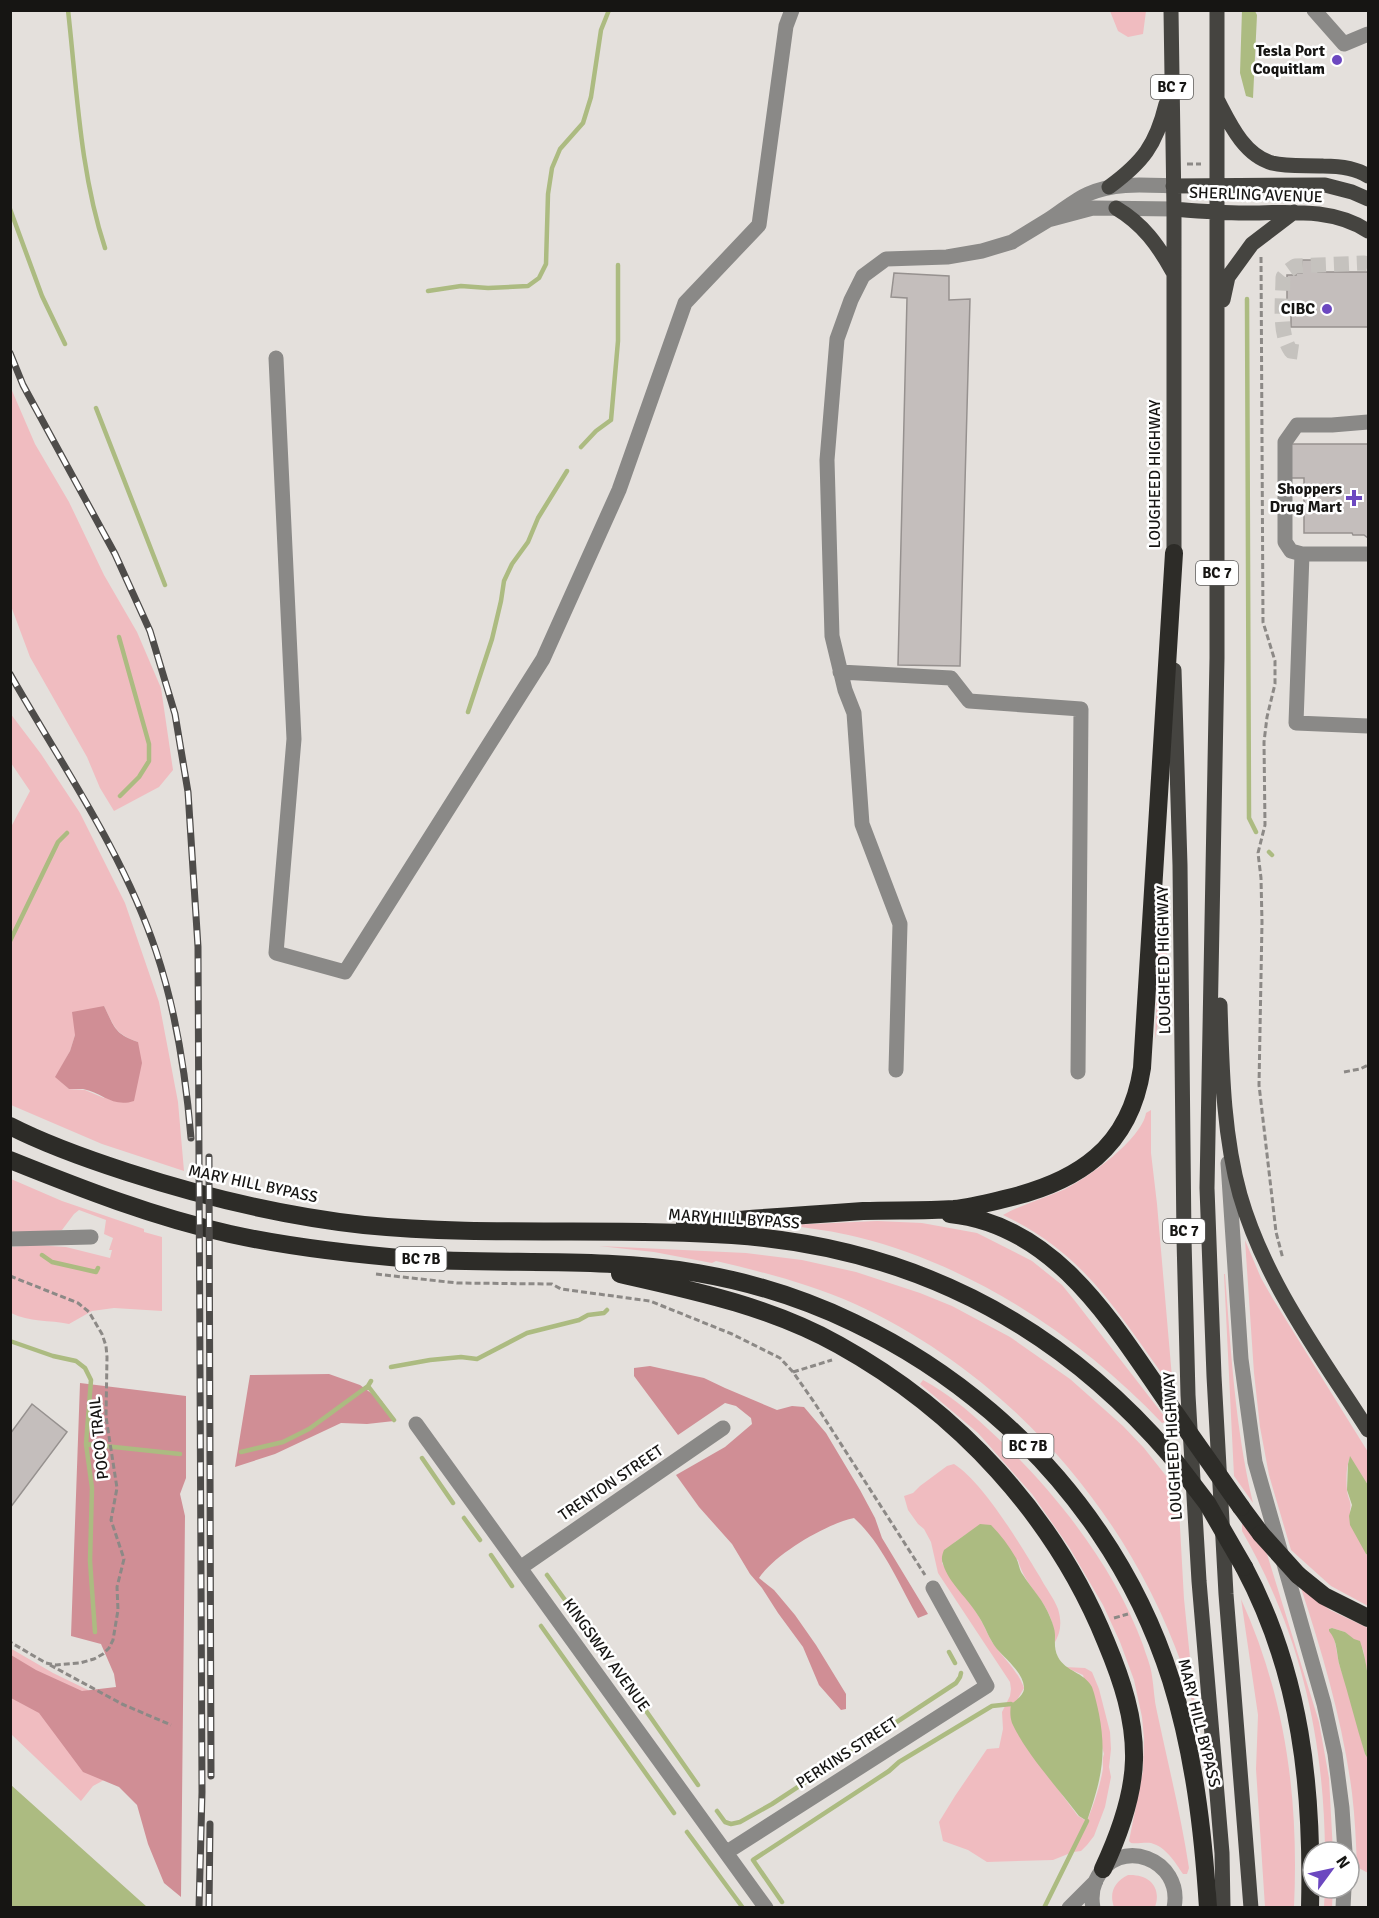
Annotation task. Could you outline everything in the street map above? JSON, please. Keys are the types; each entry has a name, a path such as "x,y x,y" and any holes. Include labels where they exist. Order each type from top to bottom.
{"highway":[{"path":"585,1232 812,1214 921,1211 975,1206 1036,1191 1064,1179 1100,1155 1118,1134 1130,1111 1139,1085 1144,1040 1173,553"},
{"name":"MARY HILL BYPASS","path":"10,1126 95,1161 167,1185 231,1203 284,1213 364,1225 485,1232 699,1234 793,1242 855,1254 916,1274 992,1308 1054,1347 1103,1385 1126,1407 1171,1456 1206,1503 1244,1567 1274,1636 1293,1695 1300,1727 1310,1819 1310,1908"},
{"name":"MARY HILL BYPASS","path":"10,1160 85,1190 165,1217 263,1240 353,1254 406,1258 630,1265 700,1274 760,1287 820,1307 904,1349 951,1379 1017,1435 1066,1488 1120,1566 1142,1609 1170,1678 1186,1738 1200,1809 1209,1908"},
{"path":"921,1211 960,1215 979,1220 1017,1235 1046,1253 1080,1284 1099,1307 1261,1534 1298,1575 1324,1596 1368,1618"},
{"path":"569,1262 738,1302 786,1320 838,1344 879,1369 948,1421 1000,1472 1028,1506 1070,1567 1098,1623 1115,1664 1125,1697 1133,1744 1132,1776 1127,1805 1117,1837 1100,1875"}],"main road":[{"name":"LOUGHEED HIGHWAY","path":"1171,10 1174,209 1173,553 1188,1395 1199,1581 1222,1853 1223,1908"},
{"name":"BC 7","path":"1217,10 1217,658 1207,1188 1226,1594 1251,1908"},
{"path":"1110,187 1129,172 1155,140 1172,81"},
{"path":"1217,98 1232,128 1251,152 1270,162 1289,165 1336,166 1368,176"},
{"name":"SHERLING AVENUE","path":"1173,186 1325,185 1368,199"},
{"path":"1116,208 1131,217 1157,244 1173,272"},
{"name":"SHERLING AVENUE","path":"1174,209 1315,213 1340,217 1368,231"},
{"path":"1217,328 1228,277 1252,244 1294,212"},
{"path":"1214,816 1222,1061 1227,1127 1240,1194 1259,1248 1274,1281 1368,1430"}],"street":[{"path":"276,358 294,739 276,953 345,972 543,659 619,490 685,303 759,225 786,26 792,10"},
{"path":"1314,10 1344,44 1368,34"},
{"path":"896,1070 900,924 862,824 854,713 845,690 832,636 827,460 837,339 851,300 863,276 886,259 947,257 982,251 1012,242 1087,194 1130,184 1173,186"},
{"path":"1048,220 1094,208 1174,209"},
{"path":"1368,422 1332,425 1298,424 1285,442 1286,542 1291,551 1302,554 1368,554"},
{"path":"1302,554 1296,723 1368,726"},
{"path":"840,672 951,678 969,701 1081,709 1078,1072"},
{"path":"1222,1061 1241,1359 1255,1462 1324,1704 1335,1754 1344,1840"},
{"path":"10,1239 91,1237"},
{"name":"KINGSWAY AVENUE","path":"416,1424 766,1908"},
{"name":"TRENTON STREET","path":"520,1568 723,1428"},
{"name":"PERKINS STREET","path":"727,1852 987,1686 933,1588"},
{"path":"1069,1908 1113,1861 1135,1856 1152,1860 1164,1869 1172,1881 1176,1896 1174,1908"},
{"path":"1093,1908 1092,1895 1100,1875"}],"path":[{"path":"1258,251 1261,256 1263,622 1275,661 1275,684 1264,742 1266,825 1258,853 1262,878 1259,1085 1276,1232 1285,1264"},
{"path":"1344,1072 1368,1065"},
{"name":"POCO TRAIL","path":"10,1276 78,1303 96,1322 106,1346 106,1417 117,1488 111,1520 123,1559 117,1587 118,1610 113,1640 109,1648 94,1659 66,1665 45,1663"},
{"path":"552,1284 561,1290 650,1301 732,1334 780,1358 814,1402 933,1588"},
{"path":"793,1372 854,1354"},
{"path":"1098,1623 1142,1609"},
{"path":"10,1642 122,1704 171,1725"}],"shaded area":[{"path":"1242,10 1255,11 1257,15 1253,98 1246,96 1240,73"},
{"path":"1110,11 1146,11 1143,34 1128,37 1118,31"},
{"path":"10,386 35,444 69,502 104,575 137,632 161,688 173,770 159,787 114,811 100,788 87,757 30,657 11,606"},
{"path":"10,713 41,754 80,813 125,903 159,1002 178,1102 184,1171 102,1144 11,1105 11,827 30,791 11,763","holes":["104,1006 120,1032 138,1042 104,1098 85,1090 69,1089 56,1077 70,1051 75,1035"]},
{"path":"1162,928 1166,942 1167,970 1155,1040 1159,938"},
{"path":"104,1006 119,1032 138,1042 142,1063 134,1101 127,1103 120,1103 83,1089 69,1089 55,1077 70,1051 75,1035 72,1012"},
{"path":"1151,1110 1151,1153 1173,1389 1118,1313 1080,1268 1032,1231 1003,1215 1063,1190 1099,1168 1135,1134 1146,1113"},
{"path":"11,1179 62,1201 162,1237 162,1311 114,1308 92,1311 69,1324 32,1319 11,1313 11,1247 34,1245 66,1247 110,1258 112,1250 109,1250 113,1238 104,1234 106,1220 79,1210 62,1230 11,1236"},
{"path":"877,1221 922,1223 977,1233 1032,1261 1062,1285 1168,1421 1162,1423 1130,1391 1060,1334 1022,1308 982,1285 900,1250 848,1235 789,1225"},
{"path":"1245,1240 1261,1278 1273,1299 1368,1452 1368,1485 1350,1457 1346,1478 1350,1510 1368,1555 1368,1606 1331,1586 1291,1550 1269,1475 1260,1427"},
{"path":"599,1246 746,1253 802,1260 856,1272 952,1306 1010,1337 1070,1379 1123,1426 1144,1448 1178,1491 1184,1599 1197,1727 1182,1665 1158,1607 1129,1552 1094,1500 1054,1452 1010,1408 962,1368 910,1333 855,1304 804,1285 716,1261 712,1263 654,1252"},
{"path":"1224,1274 1238,1417 1253,1503 1234,1476"},
{"path":"650,1366 704,1378 777,1410 792,1406 804,1407 826,1433 860,1490 875,1518 882,1538 928,1614 918,1618 882,1552 854,1518 802,1541 777,1559 759,1578 774,1590 816,1645 846,1694 846,1709 841,1710 819,1685 803,1647 750,1574 732,1544 699,1507 676,1475 725,1447 752,1424 751,1418 736,1406 725,1403 678,1435 634,1376 634,1368"},
{"path":"329,1374 360,1385 382,1401 394,1421 367,1424 341,1423 275,1454 235,1467 250,1375"},
{"path":"923,1380 949,1396 973,1415 1035,1476 1078,1528 1098,1557 1131,1615 1151,1668 1156,1708 1186,1848 1189,1868 1187,1874 1183,1874 1170,1855 1156,1845 1129,1841 1143,1771 1142,1717 1134,1680 1103,1605 1069,1547 1032,1494 978,1433 920,1384"},
{"path":"80,1383 186,1396 186,1478 180,1494 185,1516 181,1897 164,1883 148,1844 137,1805 119,1787 83,1772 39,1713 11,1698 11,1655 36,1670 82,1691 116,1687 114,1674 101,1644 71,1636"},
{"path":"1350,1456 1368,1485 1368,1555 1350,1525 1349,1516 1352,1505 1347,1490"},
{"path":"954,1464 977,1485 1001,1516 1058,1609 1060,1627 1054,1644 1051,1619 1022,1571 1018,1560 968,1533 955,1542 942,1563 975,1610 993,1643 1015,1671 1024,1688 1017,1700 1012,1722 1031,1753 1078,1816 1087,1821 1100,1781 1104,1754 1083,1675 1065,1667 1085,1668 1092,1672 1099,1689 1110,1732 1111,1777 1105,1807 1094,1836 1081,1851 1053,1860 987,1862 968,1850 943,1841 939,1822 987,1749 999,1748 1003,1729 1002,1712 1011,1689 1010,1682 938,1573 931,1542 924,1529 908,1510 904,1496 913,1493 947,1466"},
{"path":"1242,1523 1267,1554 1319,1722 1329,1778 1332,1840 1325,1840 1320,1768 1305,1686 1279,1608 1242,1531"},
{"path":"980,1524 991,1525 1008,1545 1022,1573 1045,1606 1054,1628 1055,1649 1061,1662 1089,1682 1092,1687 1101,1729 1102,1756 1096,1793 1087,1821 1079,1816 1018,1735 1010,1714 1011,1704 1023,1692 1021,1677 994,1645 975,1610 950,1578 943,1564 944,1550"},
{"path":"1301,1588 1330,1610 1368,1628 1368,1677 1363,1649 1345,1632 1329,1629 1334,1637 1339,1664 1368,1759 1368,1873 1361,1869 1361,1840 1356,1840 1348,1767 1338,1715"},
{"path":"1241,1599 1269,1674 1286,1750 1294,1828 1294,1907 1265,1907 1256,1769 1258,1715"},
{"path":"1332,1628 1345,1632 1360,1641 1364,1655 1369,1684 1368,1759 1335,1643 1329,1631"},
{"path":"10,1648 88,1690 104,1780 93,1786 81,1801 11,1734"},
{"path":"11,1785 147,1907 11,1907"},
{"path":"1128,1875 1148,1879 1152,1883 1157,1893 1155,1907 1114,1907 1112,1897 1114,1888"},
{"path":"1324,1900 1332,1900 1332,1907 1324,1907"}],"building":[{"path":"1302,260 1318,260 1318,272 1368,272 1368,327 1291,327 1291,302 1287,302 1287,275 1302,273"},
{"path":"894,273 949,276 949,300 970,299 960,666 898,665 907,298 891,297"},
{"path":"1291,444 1368,444 1368,538 1352,533 1304,533 1304,478 1291,478"},
{"path":"32,1404 67,1432 10,1508 10,1434"}],"waterway":[{"path":"68,10 85,160 105,248"},
{"path":"428,291 461,286 488,288 528,286 539,278 546,264 548,194 552,168 560,149 583,123 591,97 601,30 609,10"},
{"path":"10,209 42,296 65,344"},
{"path":"581,447 596,431 611,420 618,341 618,265"},
{"path":"1247,299 1249,818 1256,832"},
{"path":"96,408 165,585"},
{"path":"468,712 492,639 504,581 512,564 528,542 538,518 567,471"},
{"path":"119,637 149,744 149,761 139,777 120,796"},
{"path":"10,941 58,842 67,833"},
{"path":"1269,852 1272,855"},
{"path":"42,1255 52,1262 96,1272 98,1268"},
{"path":"391,1367 461,1357 477,1359 527,1333 579,1320 588,1315 604,1313 607,1310"},
{"path":"10,1341 53,1356 76,1361 85,1368 91,1380 86,1444 92,1488 90,1561 95,1632"},
{"path":"241,1452 283,1442 309,1429 368,1386 371,1381"},
{"path":"368,1386 394,1420"},
{"path":"86,1444 180,1454"},
{"path":"422,1458 453,1503"},
{"path":"464,1518 480,1540"},
{"path":"491,1555 512,1586"},
{"path":"547,1575 607,1658"},
{"path":"541,1626 674,1813"},
{"path":"949,1652 955,1663"},
{"path":"717,1811 725,1822 731,1824 740,1822 772,1804 956,1683 961,1673"},
{"path":"637,1698 698,1785"},
{"path":"782,1902 753,1860 889,1771 899,1762 992,1706 1011,1704"},
{"path":"1044,1908 1087,1821"},
{"path":"687,1832 743,1908"}],"tunnel":[{"path":"1298,352 1291,351 1284,335 1283,277 1295,266 1368,264"}],"railway":[{"path":"10,353 23,385 115,554 150,631 175,714 188,792 198,947 202,1792 199,1908"},
{"path":"10,674 90,809 142,914 156,951 175,1020 191,1138"},
{"path":"209,1157 211,1776"},
{"path":"209,1908 210,1824"}],"place":[{"name":"Tesla Port Coquitlam","path":"1337,60"},
{"name":"CIBC","path":"1327,309"},
{"name":"Shoppers Drug Mart","path":"1354,498"}]}
